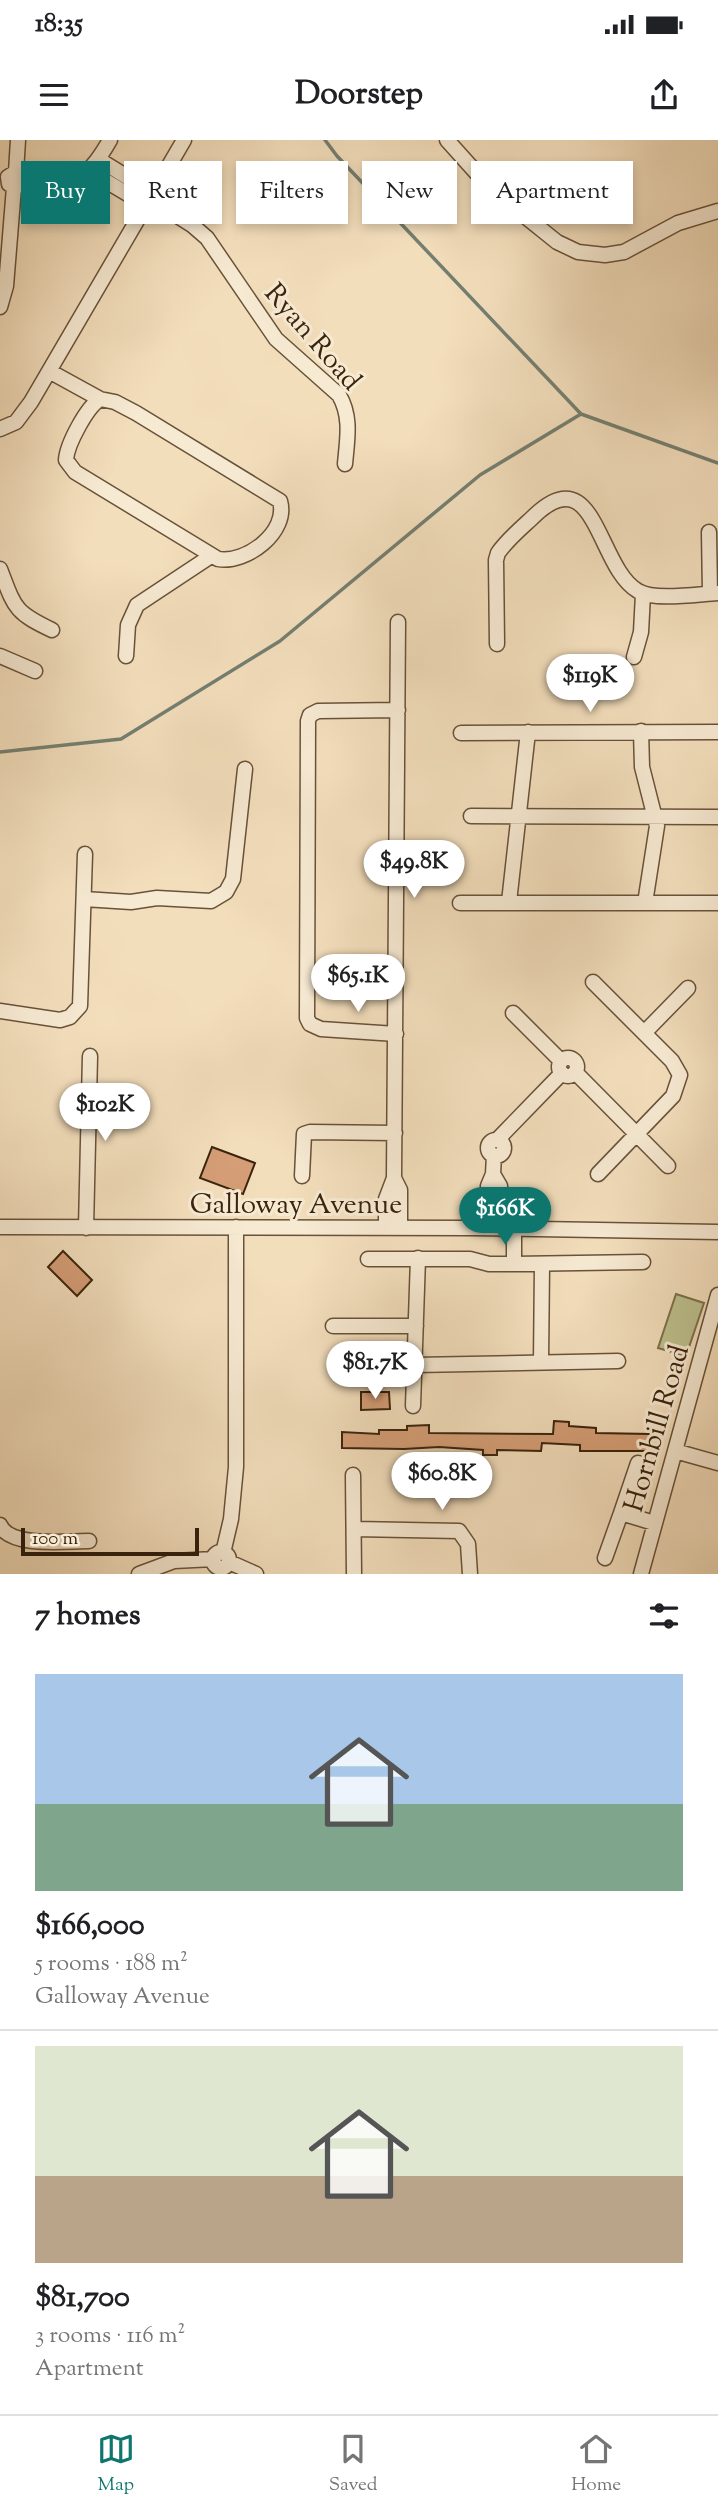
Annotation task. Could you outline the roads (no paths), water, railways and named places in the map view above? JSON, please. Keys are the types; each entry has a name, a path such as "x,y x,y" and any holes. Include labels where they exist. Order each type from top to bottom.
{"street":[{"path":"0,307 6,286 12,180 18,140"},
{"path":"97,161 110,140"},
{"path":"172,161 184,140"},
{"path":"447,140 482,179 511,205 557,242 578,252 606,255 624,252 678,223 718,211"},
{"path":"0,429 16,422 23,413 134,224"},
{"name":"Ryan Road","path":"190,224 207,238 276,339 339,395 346,406 348,418 345,464"},
{"path":"49,371 100,399 115,402 136,413 280,501 280,518 261,545 233,560 211,556 69,468 66,460 69,447 90,407 100,399"},
{"path":"498,644 498,553 539,510 556,499 579,501 622,576 631,587 651,596 714,593 709,532"},
{"path":"126,656 128,625 137,605 211,556"},
{"path":"0,569 11,597 21,613 52,630"},
{"path":"635,657 641,632 643,594"},
{"path":"393,1228 386,1199 394,1178 395,1133 398,622"},
{"path":"0,656 35,671"},
{"path":"396,1034 321,1030 310,1024 307,1018 307,735 309,718 316,712 398,710"},
{"path":"641,731 642,767 655,815 656,838 645,903"},
{"path":"509,902 528,732"},
{"path":"461,733 718,732"},
{"path":"84,899 131,902 157,898 211,901 220,896 230,887 233,879 246,769"},
{"path":"471,816 718,817"},
{"path":"0,1011 60,1020 76,1012 82,999 85,854"},
{"path":"460,903 718,903"},
{"path":"593,982 672,1061 680,1079 673,1096 598,1174"},
{"path":"644,1032 688,988"},
{"path":"513,1013 566,1069 668,1166"},
{"path":"86,1228 90,1056"},
{"path":"514,1264 488,1186 493,1174 494,1155 489,1151 489,1144 497,1140 566,1069"},
{"path":"302,1176 304,1134 395,1133"},
{"name":"Galloway Avenue","path":"0,1227 500,1228 718,1232"},
{"path":"222,1558 231,1519 236,1467 236,1227"},
{"path":"414,1406 418,1258"},
{"path":"368,1259 470,1259 489,1264 643,1262"},
{"path":"541,1363 542,1264"},
{"name":"Hornbill Road","path":"641,1574 718,1295"},
{"path":"333,1326 416,1326"},
{"path":"415,1365 618,1361"},
{"path":"675,1451 718,1463"},
{"path":"604,1558 638,1463"},
{"path":"353,1475 355,1574"},
{"path":"621,1513 654,1523"},
{"path":"0,1525 5,1534 18,1539 89,1541"},
{"path":"355,1529 459,1531 468,1544 470,1574"},
{"path":"139,1574 174,1561 222,1558 256,1574"}],"waterway":[{"path":"325,140 337,156 581,414 718,463"},
{"path":"0,752 121,739 280,641 480,475 581,414"}]}
